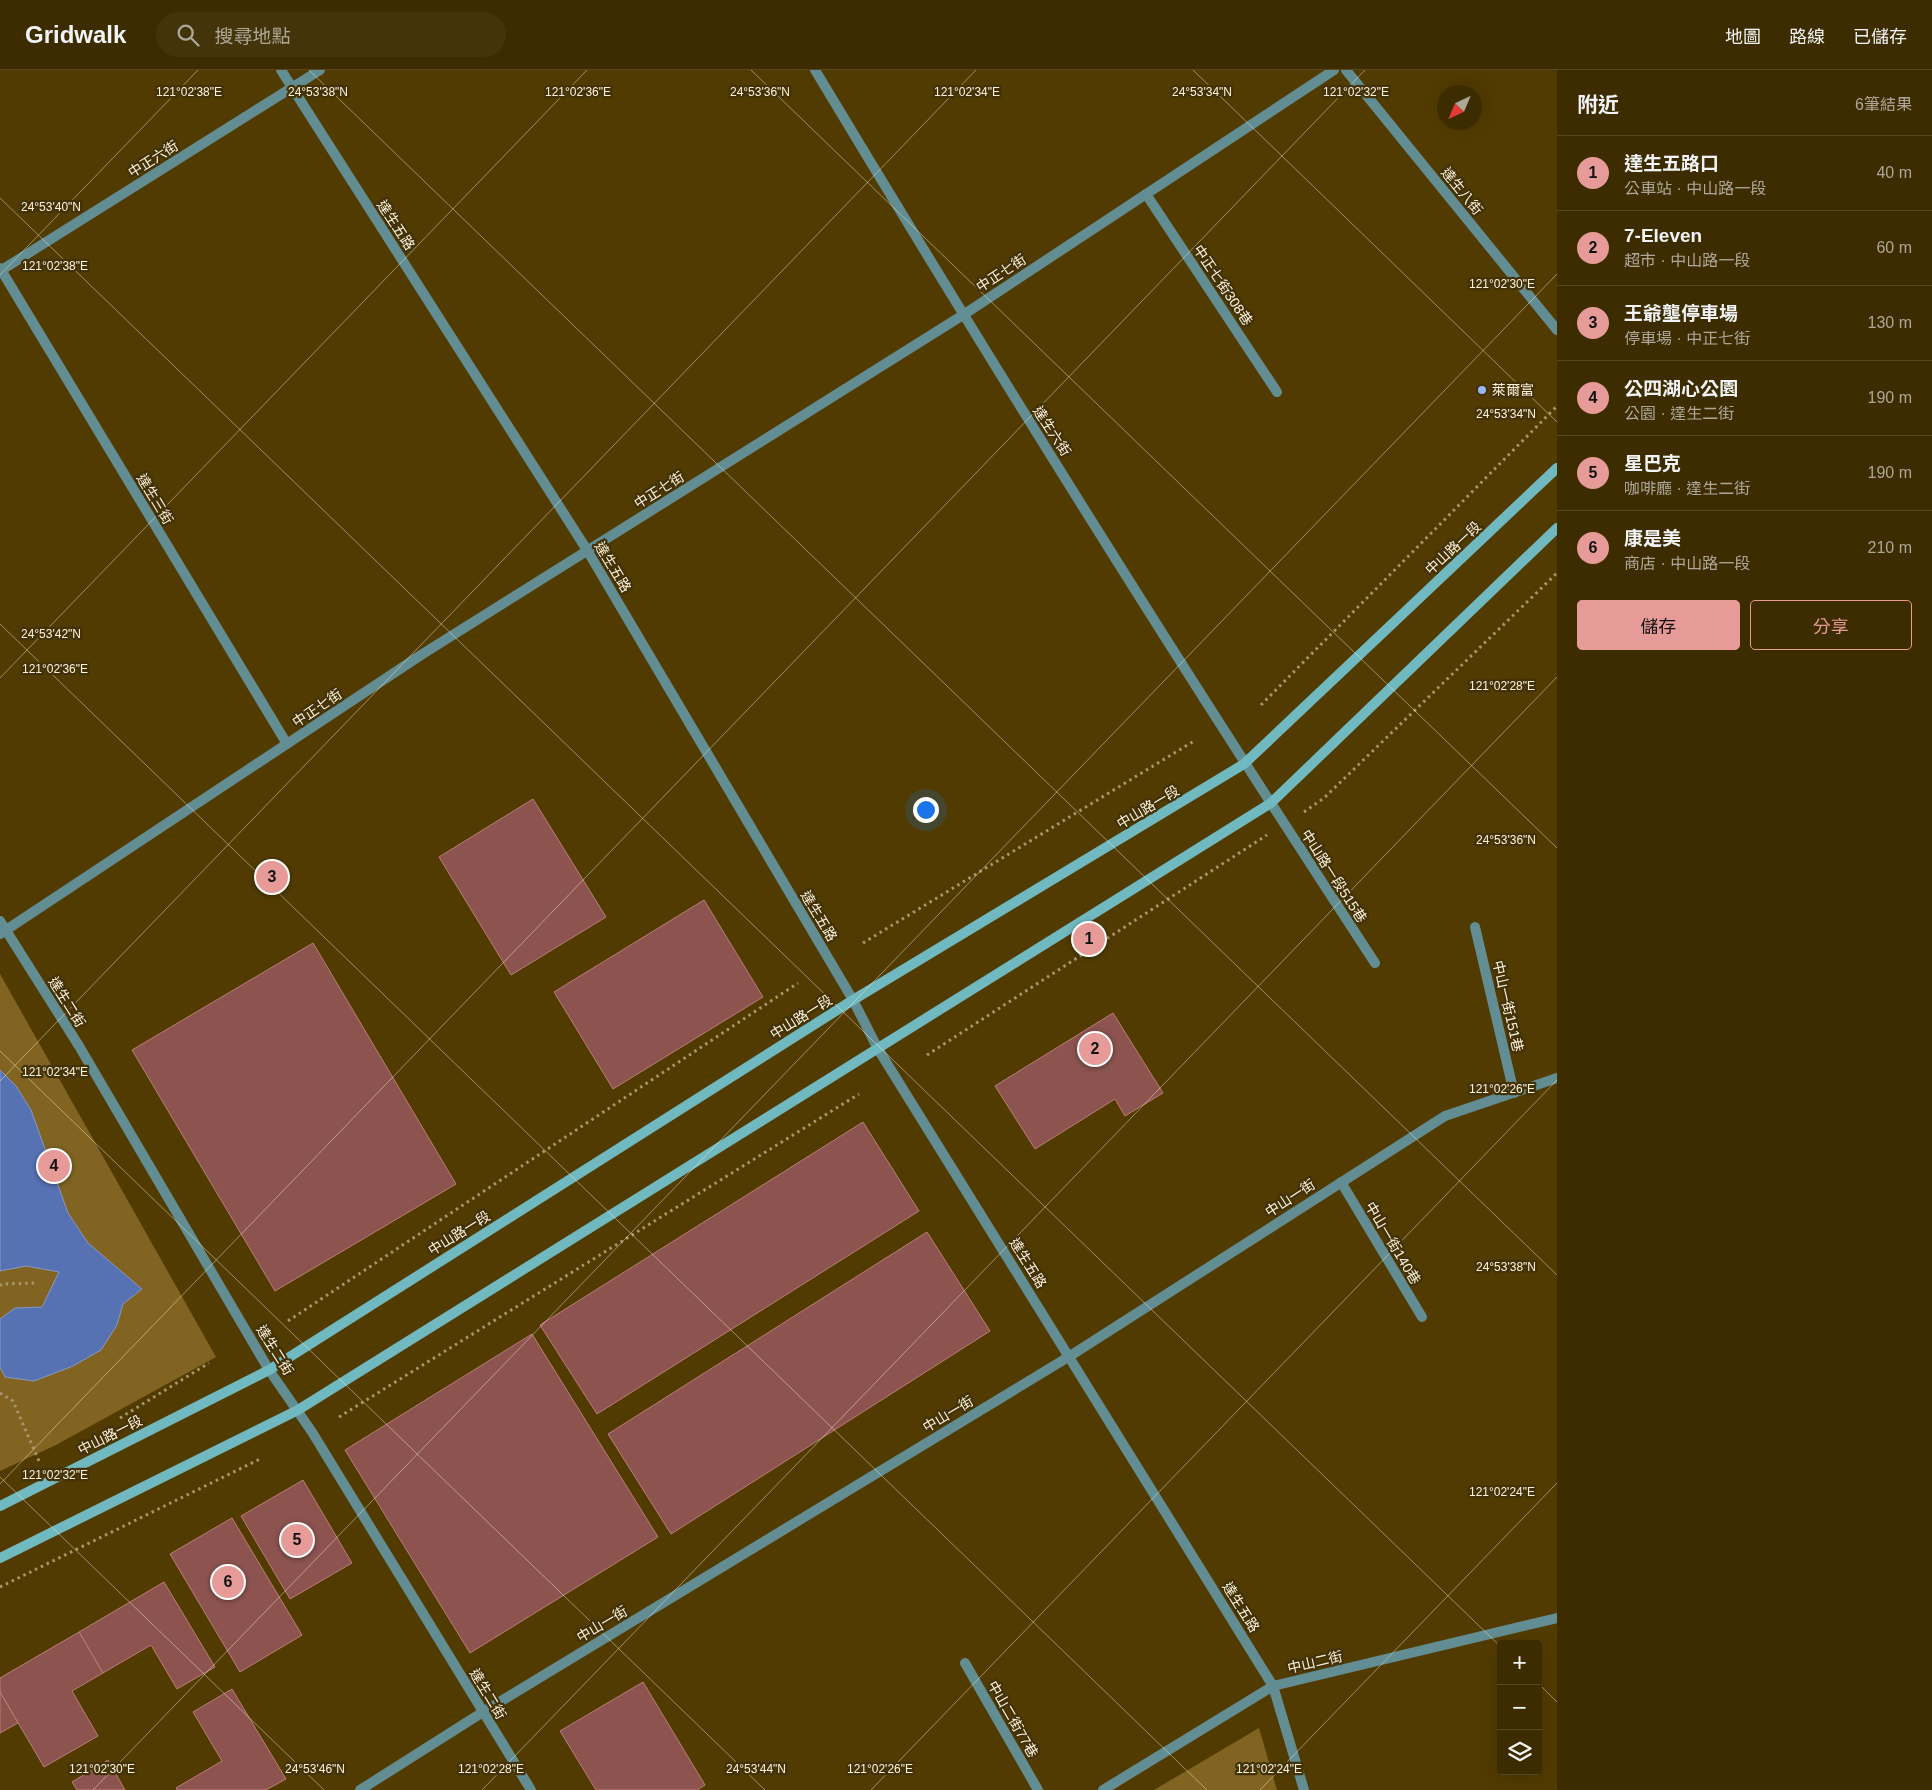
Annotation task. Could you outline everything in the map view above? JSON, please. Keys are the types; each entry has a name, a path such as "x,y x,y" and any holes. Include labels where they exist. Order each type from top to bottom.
{"street":[{"name":"達生五路","path":"281,70 587,550 854,1000 878,1049 1273,1686 1304,1790"},
{"name":"中正六街","path":"0,270 320,70"},
{"name":"達生六街","path":"815,70 963,315 1244,764 1271,803"},
{"name":"中正七街","path":"3,932 421,655 963,315 1334,70"},
{"name":"達生八街","path":"1346,70 1557,330"},
{"name":"中正七街308巷","path":"1146,194 1277,392"},
{"name":"達生三街","path":"0,270 287,744"},
{"name":"中山路一段","path":"0,1506 269,1370 854,1000 1244,764 1557,468"},
{"path":"0,1558 298,1410 1271,803 1557,528"},
{"name":"中山路一段515巷","path":"1271,803 1375,963"},
{"name":"達生二街","path":"0,921 3,932 79,1046 269,1370 298,1410 531,1790"},
{"name":"中山一街151巷","path":"1475,926 1514,1093"},
{"name":"中山一街","path":"360,1790 483,1712 1070,1356 1445,1116 1557,1078"},
{"name":"中山一街140巷","path":"1341,1182 1422,1317"},
{"name":"中山二街","path":"1103,1790 1273,1686 1557,1618"},
{"name":"中山二街77巷","path":"964,1663 1038,1790"}],"path":[{"path":"1261,705 1557,406"},
{"path":"862,943 1194,741"},
{"path":"288,1321 798,983"},
{"path":"339,1417 859,1094"},
{"path":"0,1286 2,1284 34,1284"},
{"path":"0,1393 12,1401 41,1466"},
{"path":"0,1587 260,1459"}],"shaded area":[{"path":"0,974 216,1357 56,1445 0,1471"},
{"path":"1259,1728 1277,1790 1154,1790"}],"water":[{"path":"0,1070 16,1086 31,1110 68,1213 88,1243 142,1289 123,1304 117,1325 101,1350 73,1366 34,1381 5,1377 0,1367 0,1319 15,1308 42,1307 59,1272 26,1266 0,1271"}],"building":[{"path":"533,799 606,917 511,975 439,857"},
{"path":"704,900 763,997 613,1089 554,992"},
{"path":"313,943 456,1184 275,1291 132,1050"},
{"path":"1113,1013 1163,1093 1125,1116 1115,1099 1035,1149 995,1086"},
{"path":"863,1122 919,1211 597,1414 540,1325"},
{"path":"927,1232 990,1331 671,1534 608,1434"},
{"path":"532,1334 658,1537 470,1653 345,1450"},
{"path":"303,1480 352,1563 290,1599 241,1516"},
{"path":"232,1518 302,1635 240,1672 170,1554"},
{"path":"164,1582 215,1667 177,1689 151,1645 103,1673 79,1632"},
{"path":"79,1632 103,1673 72,1691 98,1736 44,1767 0,1692 0,1678"},
{"path":"643,1682 705,1785 697,1790 596,1790 560,1731"},
{"path":"232,1689 286,1779 266,1790 177,1790 176,1788 222,1761 193,1712"},
{"path":"0,1692 18,1723 0,1733"},
{"path":"108,1760 125,1790 77,1790 72,1782"}],"place":[{"name":"萊爾富","path":"1482,390"},
{"name":"王爺壟停車場","path":"272,877"},
{"name":"達生五路口","path":"1089,939"},
{"name":"7-Eleven","path":"1095,1049"},
{"name":"公四湖心公園","path":"54,1166"},
{"name":"星巴克","path":"297,1540"},
{"name":"康是美","path":"228,1582"}]}
